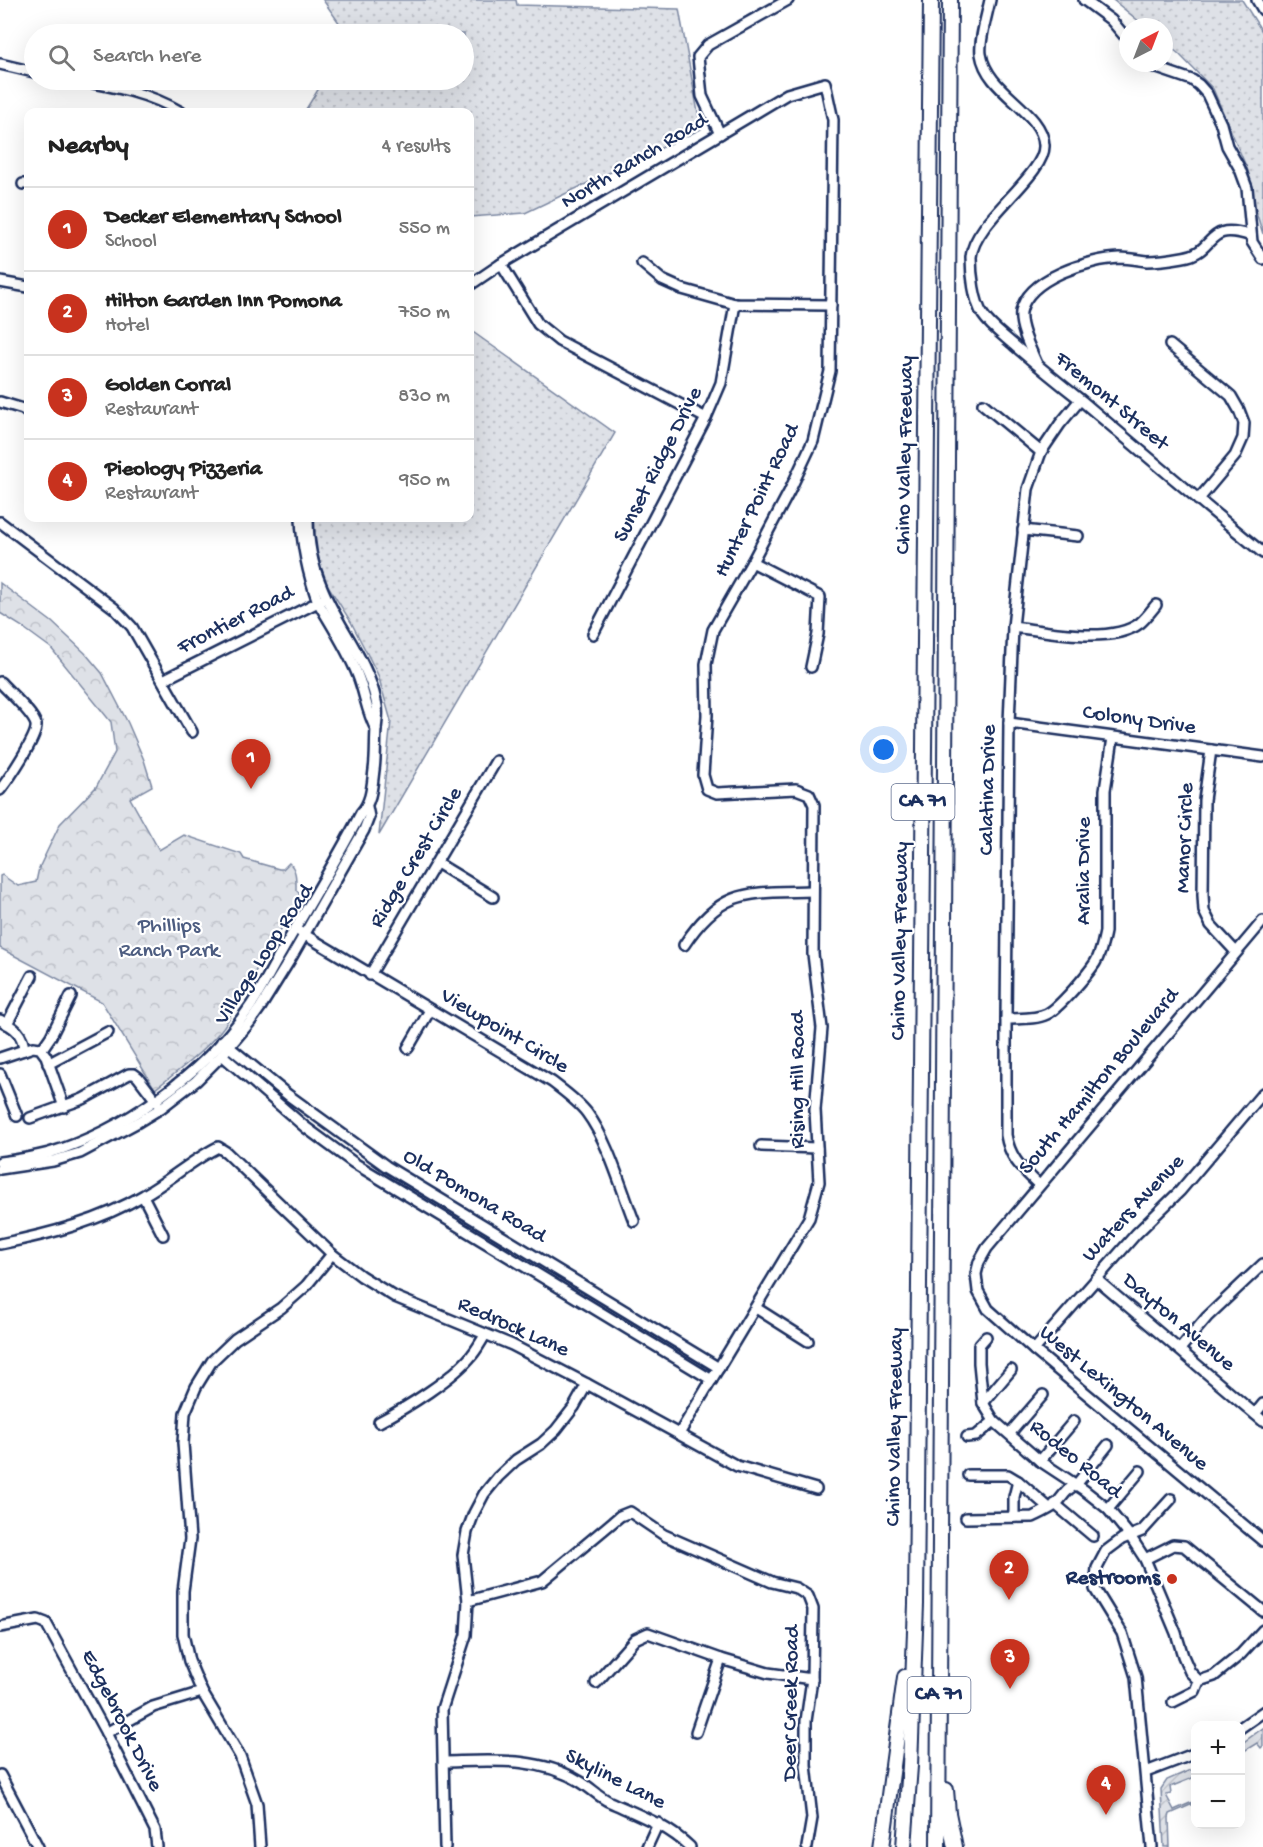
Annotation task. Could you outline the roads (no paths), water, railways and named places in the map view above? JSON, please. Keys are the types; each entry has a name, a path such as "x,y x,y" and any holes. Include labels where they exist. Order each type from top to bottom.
{"highway":[{"name":"Chino Valley Freeway","path":"904,1847 910,1766 916,1604 931,0"},
{"name":"Chino Valley Freeway","path":"938,1847 950,0"},
{"path":"940,1542 946,1789 955,1847"},
{"path":"882,1847 916,1604"}],"street":[{"path":"720,134 702,96 698,57 708,45 788,0"},
{"name":"Fremont Street","path":"990,0 981,51 984,65 989,76 1031,118 1041,132 1044,144 1043,156 1037,166 1002,206 975,243 972,257 975,290 981,312 991,326 1039,368 1263,553"},
{"path":"1084,0 1111,20 1119,29"},
{"path":"1257,0 1263,10"},
{"path":"0,64 24,70"},
{"path":"1169,72 1192,80 1207,94 1221,124 1227,146 1247,188 1252,242 1263,259"},
{"name":"North Ranch Road","path":"474,282 787,94 825,83"},
{"name":"Hunter Point Road","path":"707,789 703,775 707,715 706,664 713,630 752,562 813,441 830,371 833,120 825,83"},
{"path":"126,90 164,102 174,108"},
{"path":"1039,368 1026,339 1021,313 1025,300 1048,280 1095,260 1122,258 1149,261 1187,257 1201,250 1219,232 1235,231 1251,236"},
{"path":"642,263 662,280 682,289 735,304 831,305"},
{"path":"501,264 538,324 559,341 706,418"},
{"path":"0,282 24,286"},
{"name":"Sunset Ridge Drive","path":"593,634 706,418 721,383 735,304"},
{"path":"1170,345 1231,396 1244,423 1244,438 1236,456 1198,500"},
{"name":"Calatina Drive","path":"1039,1185 1016,1162 1008,1149 1006,1135 1009,723 1013,627 1028,489 1041,452 1080,400"},
{"path":"0,402 24,410"},
{"path":"983,404 1041,452"},
{"path":"0,522 114,608 132,627 192,732"},
{"name":"Village Loop Road","path":"0,1169 53,1161 80,1153 107,1140 160,1108 196,1081 222,1055 226,1043 300,932 361,813 367,807 375,761 376,729 370,718 357,674 308,571 303,550 301,522"},
{"name":"Village Loop Road","path":"308,522 310,547 322,600"},
{"path":"1023,530 1078,536"},
{"path":"752,562 820,597 818,634 811,667"},
{"name":"Frontier Road","path":"163,680 322,600"},
{"path":"1013,627 1091,636 1108,635 1124,631 1140,623 1156,605"},
{"path":"0,682 32,716 36,725 35,736 0,790"},
{"name":"Colony Drive","path":"1009,723 1263,757"},
{"name":"Aralia Drive","path":"1006,1019 1034,1018 1056,1008 1095,962 1102,948 1106,932 1105,790 1113,738"},
{"name":"Manor Circle","path":"1211,750 1204,800 1204,911 1212,925 1236,952"},
{"name":"Ridge Crest Circle","path":"370,975 496,761"},
{"name":"Rising Hill Road","path":"679,1434 809,1218 819,1182 815,1110 822,1028 813,954 814,805 809,794 796,789 717,793 707,789"},
{"path":"437,863 493,897"},
{"path":"684,945 702,920 715,908 729,900 745,894 812,891"},
{"name":"South Hamilton Boulevard","path":"976,1274 979,1262 987,1248 1263,921"},
{"name":"Viewpoint Circle","path":"300,932 552,1082 571,1096 588,1114 604,1144 634,1221"},
{"path":"24,1050 20,1033 4,1022 32,976"},
{"path":"42,1049 71,996"},
{"path":"408,1048 430,1010"},
{"path":"48,1064 108,1032"},
{"name":"Village Loop Road","path":"0,1162 49,1153 109,1128 154,1099 226,1043"},
{"name":"Old Pomona Road","path":"226,1043 305,1108 386,1166 719,1368"},
{"path":"0,1058 36,1047 42,1049 64,1107"},
{"name":"Old Pomona Road","path":"222,1055 305,1127 354,1163 712,1380"},
{"path":"0,1074 17,1116"},
{"path":"30,1118 83,1100 129,1074 138,1077 160,1108"},
{"name":"Waters Avenue","path":"1034,1350 1136,1234 1180,1191 1263,1093"},
{"path":"761,1146 817,1148"},
{"name":"Redrock Lane","path":"143,1196 218,1147 226,1152 332,1254 361,1276 395,1297 513,1345 737,1466 816,1489"},
{"path":"0,1244 46,1235 87,1221 143,1196 164,1236"},
{"path":"260,1847 258,1804 240,1756 202,1692 189,1661 183,1634 183,1591 190,1539 183,1443 185,1413 196,1387 212,1361 235,1339 281,1308 306,1286 332,1254"},
{"path":"1180,1349 1207,1317 1263,1264"},
{"name":"West Lexington Avenue","path":"976,1274 978,1291 988,1309 1034,1350 1263,1540"},
{"name":"Dayton Avenue","path":"1096,1279 1263,1421"},
{"path":"756,1308 808,1341"},
{"path":"380,1422 450,1375 471,1357 485,1335"},
{"name":"Rodeo Road","path":"986,1337 979,1345 983,1403 994,1420 1040,1461 1108,1509 1130,1536 1145,1559 1190,1672 1199,1681"},
{"path":"983,1403 1011,1370"},
{"path":"445,1847 442,1709 466,1635 468,1601 463,1555 467,1532 484,1494 516,1460 541,1444 556,1430 588,1384"},
{"path":"1010,1434 1043,1395"},
{"path":"1255,1414 1263,1404"},
{"path":"967,1437 976,1436 994,1420"},
{"path":"1040,1461 1074,1421"},
{"path":"966,1518 1033,1516 1052,1506 1068,1488 1076,1485 1108,1445"},
{"path":"1108,1509 1140,1471"},
{"path":"968,1475 1008,1475 1093,1536"},
{"path":"1014,1517 1014,1497 1018,1481"},
{"path":"1152,1847 1136,1677 1122,1633 1095,1589 1097,1568 1106,1551 1122,1539 1142,1531 1171,1499"},
{"name":"Deer Creek Road","path":"468,1601 542,1581 620,1516 630,1512 664,1535 772,1582 796,1588 808,1596 813,1609 812,1679 806,1721 806,1765 812,1818 807,1847"},
{"path":"1145,1559 1173,1545 1184,1546 1263,1611"},
{"name":"Edgebrook Drive","path":"0,1627 38,1620 46,1623 106,1733 155,1830 157,1847"},
{"path":"1173,1702 1195,1691 1199,1681 1214,1676 1241,1654 1263,1630"},
{"path":"596,1683 635,1639 648,1633 768,1673 812,1679"},
{"path":"696,1732 721,1659"},
{"path":"106,1733 153,1707 202,1692"},
{"path":"1245,1725 1263,1712"},
{"path":"1146,1772 1191,1756"},
{"name":"Skyline Lane","path":"444,1762 509,1760 550,1767 579,1781 606,1800 658,1823 690,1847"},
{"path":"0,1775 38,1847"},
{"path":"647,1847 658,1823"}],"place":[{"name":"Decker Elementary School","path":"251,789"},
{"name":"Restrooms","path":"1172,1579"},
{"name":"Hilton Garden Inn Pomona","path":"1009,1600"},
{"name":"Golden Corral","path":"1010,1689"},
{"name":"Pieology Pizzeria","path":"1106,1815"}],"park label":[{"name":"Phillips Ranch Park","path":"169,940"}]}
